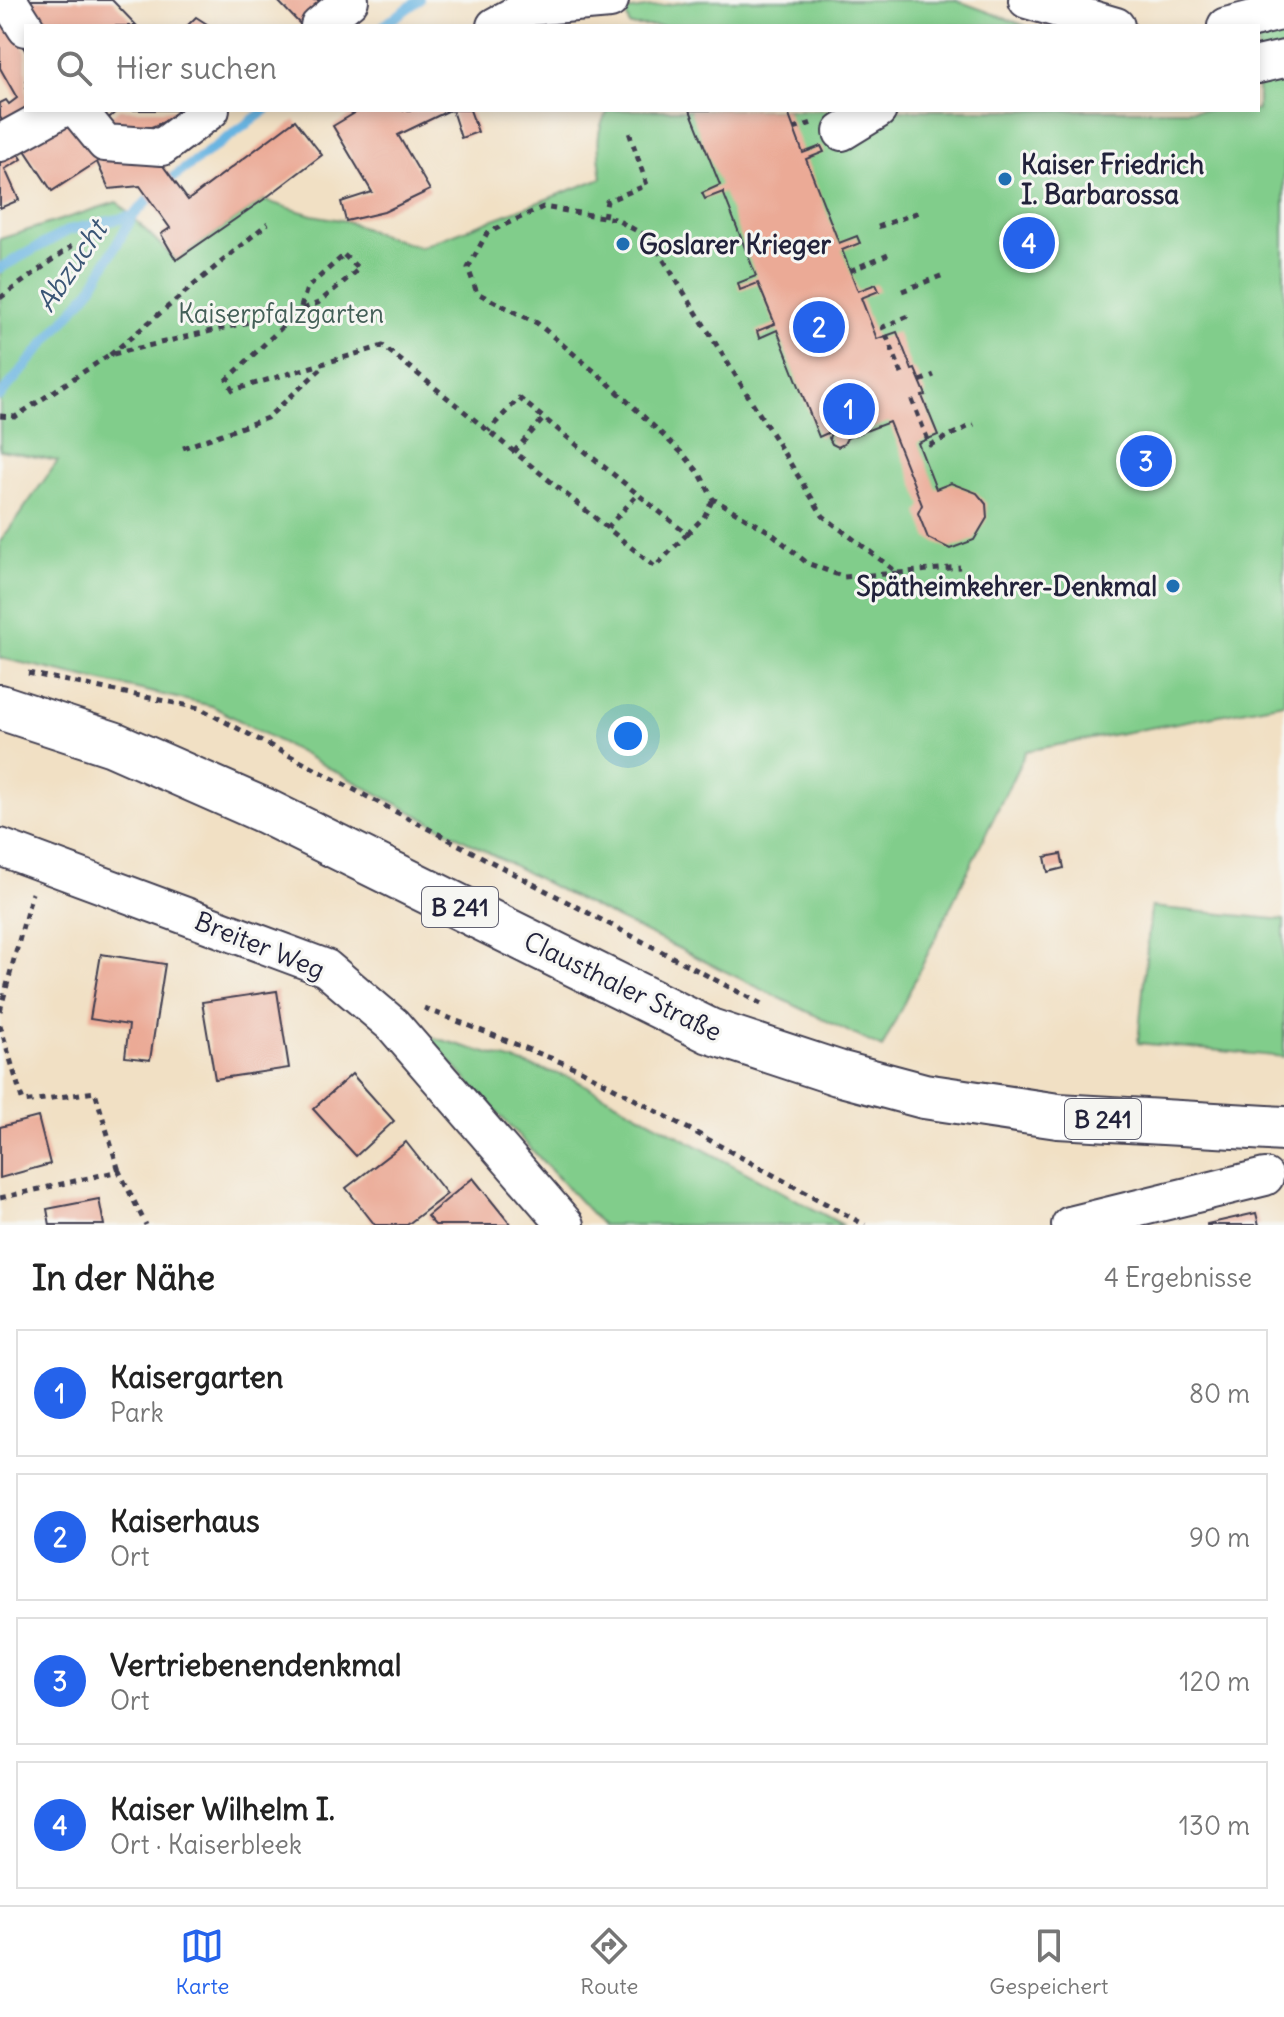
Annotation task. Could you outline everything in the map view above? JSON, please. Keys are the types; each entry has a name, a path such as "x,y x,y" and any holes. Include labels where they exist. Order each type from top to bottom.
{"main road":[{"name":"Clausthaler Straße","path":"8,689 127,750 265,811 710,1031 823,1069 924,1096 1058,1116 1284,1129"}],"street":[{"path":"321,24 350,0"},
{"path":"498,24 528,4 610,0"},
{"path":"1027,0 1109,24"},
{"path":"1234,24 1284,11"},
{"path":"1260,65 1284,59"},
{"path":"0,143 56,112"},
{"path":"80,112 105,143 162,147 208,112"},
{"path":"842,132 875,112"},
{"name":"Breiter Weg","path":"0,847 326,968 393,1025 566,1225"},
{"path":"1070,1225 1265,1177"}],"path":[{"path":"794,129 803,126"},
{"path":"604,217 607,201 647,185 629,132"},
{"path":"898,573 823,516 650,238 615,219 543,207 487,233 468,268 477,293 537,323 607,382 684,455 700,474 713,499 770,532 807,563 844,577 898,573 960,567"},
{"path":"878,227 922,211"},
{"path":"0,416 15,417 109,355 268,223"},
{"path":"0,298 72,246"},
{"path":"850,271 888,254"},
{"path":"109,355 300,310 318,303 359,269 344,255 307,288 300,310 227,380 233,390 383,346 655,567 704,517 713,499"},
{"path":"902,291 946,274"},
{"path":"902,374 883,327 911,315"},
{"path":"183,448 267,418 326,364"},
{"path":"920,381 934,375"},
{"path":"488,431 519,398 687,534"},
{"path":"912,400 930,445 974,424"},
{"path":"514,452 544,418"},
{"path":"607,528 638,494"},
{"path":"8,689 199,708 778,1012"},
{"path":"0,1011 40,861"},
{"path":"422,1008 581,1070 865,1225"},
{"path":"0,1025 23,1102 95,1092 119,1171 146,1225"},
{"path":"0,1198 119,1171"}],"green space":[{"path":"698,0 956,0 1021,24 629,24 625,11"},
{"name":"Kaiserpfalzgarten","path":"1284,35 1284,703 1026,751 882,1048 565,893 212,706 0,658 0,542 58,461 0,450 0,239 117,202 176,260 263,200 312,215 346,221 420,247 602,178 599,134 608,112 1260,112 1260,40"},
{"path":"1151,907 1284,920 1284,1057 1138,1043"},
{"path":"425,1035 572,1078 843,1225 602,1225"}],"building":[{"path":"31,0 112,0 135,24 31,24 22,9"},
{"path":"277,0 326,0 302,24"},
{"path":"6,15 24,48 24,110 4,124 0,117 0,103 6,100 9,104 17,98 0,68 0,18"},
{"path":"196,17 207,24 189,24"},
{"path":"116,112 179,112 169,120 131,135 104,122"},
{"path":"357,112 446,112 398,135 430,190 384,212 346,221 341,202 372,192 333,126"},
{"path":"453,112 471,112 478,132 461,138"},
{"path":"691,112 788,112 803,153 821,146 824,152 806,159 839,243 857,236 860,243 842,250 858,291 876,284 879,291 861,298 877,339 897,332 926,395 922,396 938,435 918,443 936,489 951,483 977,493 986,504 987,518 974,540 950,549 928,538 918,513 922,505 889,422 847,438 838,447 829,438 832,431 819,437 777,330 759,338 757,331 775,324 758,283 740,290 738,283 756,276 723,192 705,199 702,193 720,185"},
{"path":"69,117 99,161 107,154 158,159 188,200 295,120 322,155 176,260 161,234 170,228 140,186 109,189 97,162 52,191 21,144"},
{"path":"12,144 22,159 5,169 19,200 0,208 0,158"},
{"path":"1061,854 1064,868 1048,872 1045,857"},
{"path":"101,954 165,964 150,1060 125,1057 129,1025 90,1019"},
{"path":"277,991 289,1068 215,1079 202,1002"},
{"path":"352,1074 394,1121 356,1156 313,1109"},
{"path":"38,1117 50,1164 0,1178 0,1127"},
{"path":"406,1142 447,1194 407,1225 375,1225 346,1188"},
{"path":"473,1178 511,1225 435,1225 427,1216"},
{"path":"99,1199 104,1225 50,1225 47,1209"},
{"path":"1256,1213 1259,1225 1207,1225 1207,1224"}],"waterway":[{"name":"Abzucht","path":"386,24 419,0"},
{"name":"Abzucht","path":"172,178 263,112"},
{"name":"Abzucht","path":"0,396 91,289 133,216 149,199"},
{"path":"0,268 69,230 133,216"}],"place":[{"name":"Kaiser Friedrich I. Barbarossa","path":"1005,179"},
{"name":"Kaiser Wilhelm I.","path":"1029,243"},
{"name":"Goslarer Krieger","path":"623,244"},
{"name":"Kaiserhaus","path":"819,327"},
{"name":"Kaisergarten","path":"849,409"},
{"name":"Vertriebenendenkmal","path":"1146,461"},
{"name":"Spätheimkehrer-Denkmal","path":"1173,586"}]}
